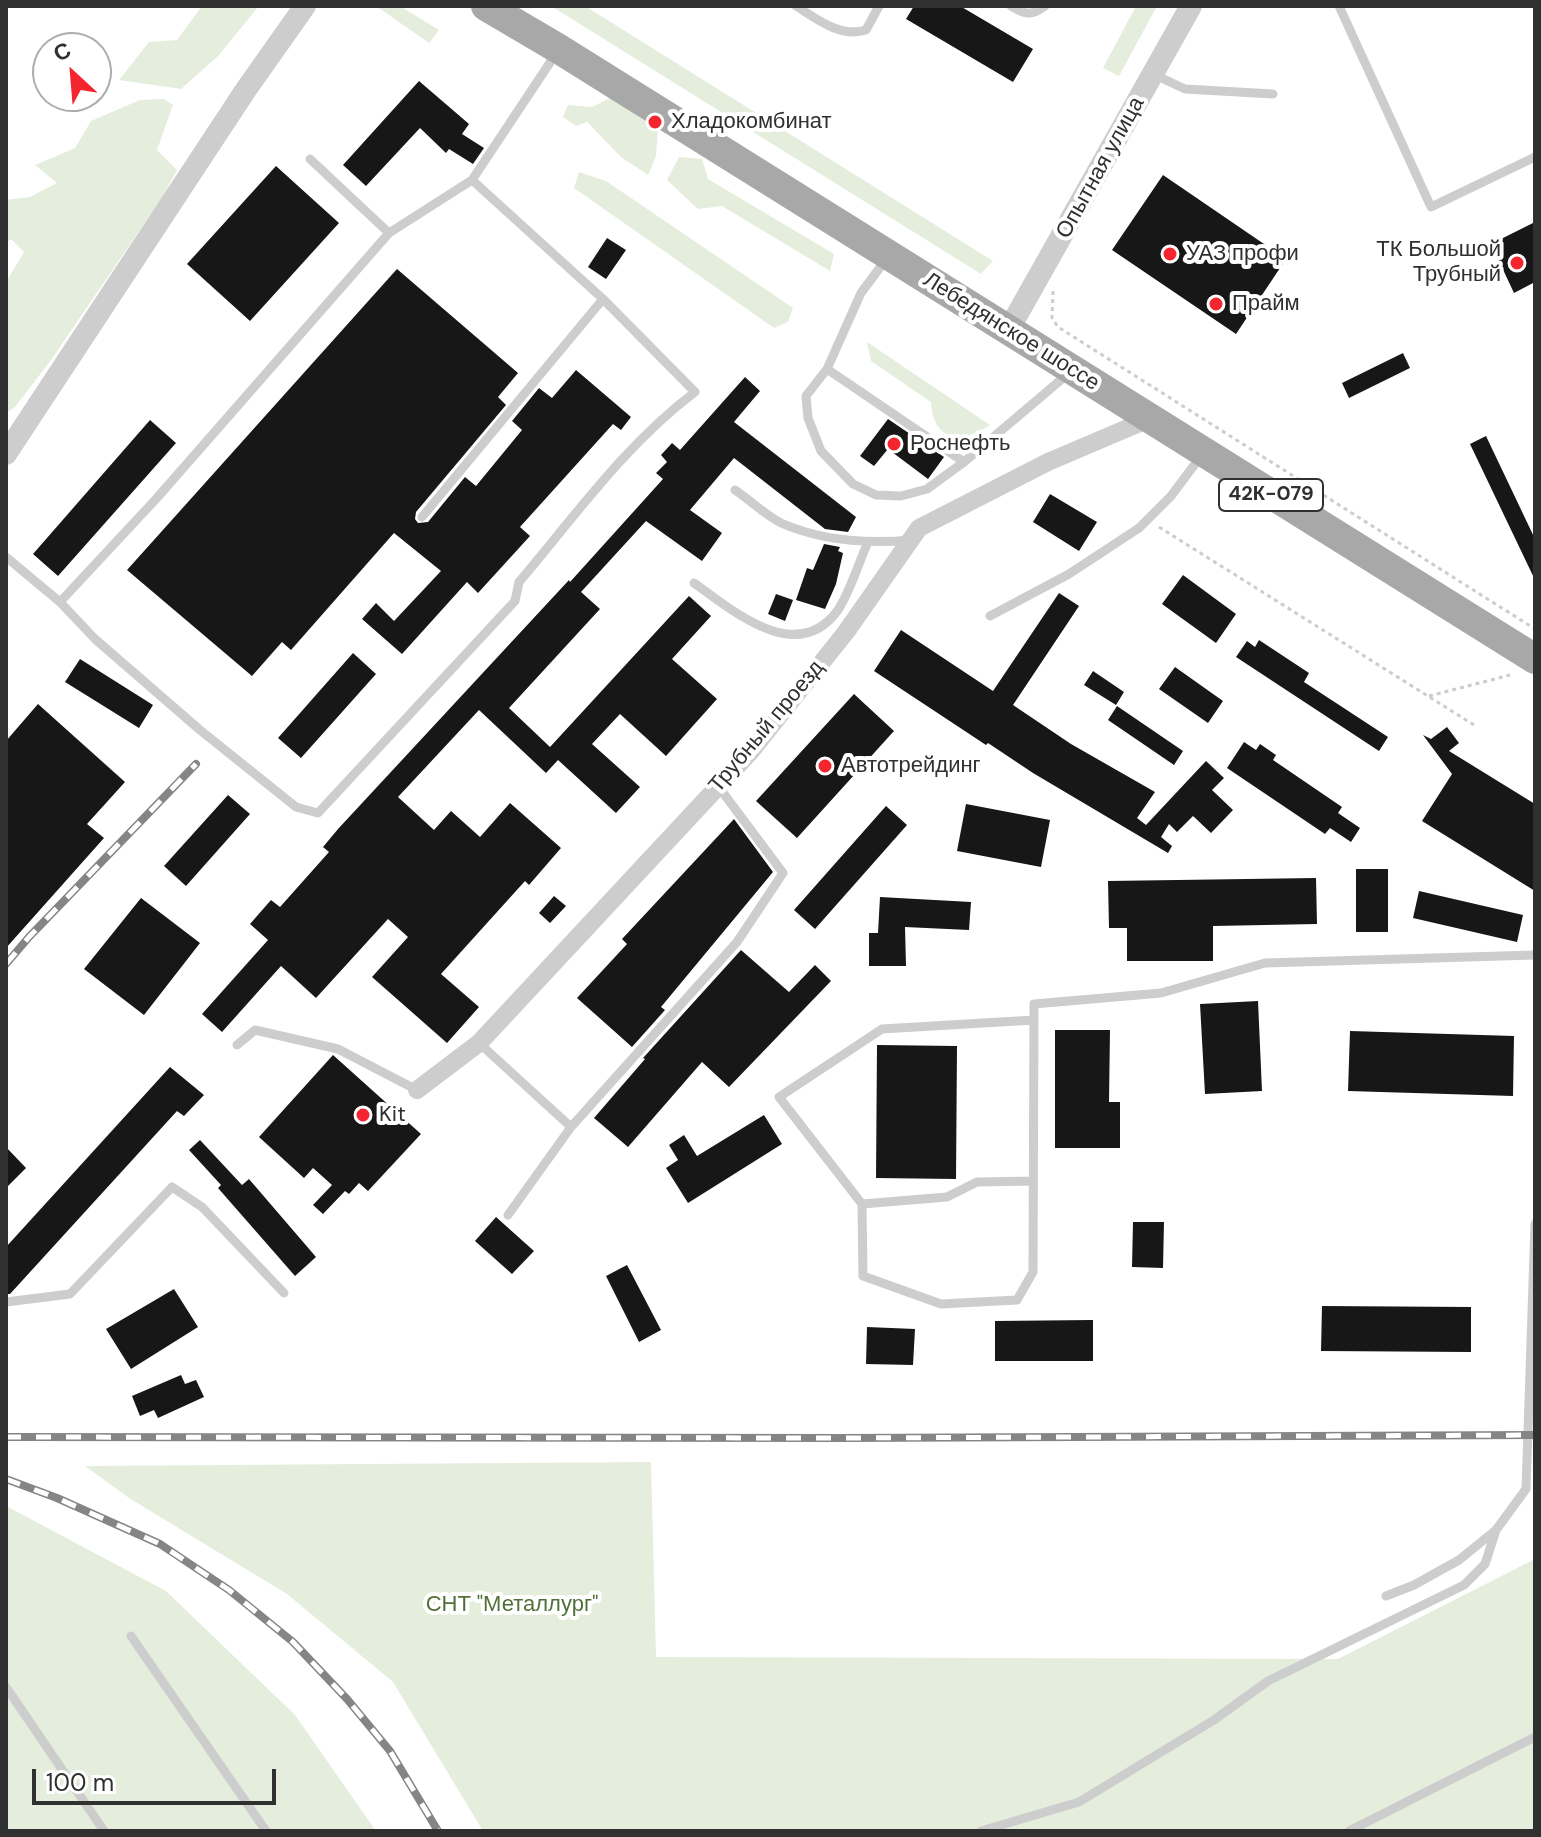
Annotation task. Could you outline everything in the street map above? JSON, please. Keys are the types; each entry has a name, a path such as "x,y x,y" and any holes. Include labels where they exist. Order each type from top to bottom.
{"main road":[{"name":"Лебедянское шоссе","path":"486,6 1203,452 1523,667"}],"street":[{"path":"6,454 245,91 305,6"},
{"name":"Опытная улица","path":"1009,329 1191,6"},
{"name":"Трубный проезд","path":"417,1090 479,1043 752,750 846,632 919,528 1048,462 1149,419"}],"lane":[{"path":"796,6 835,29 853,34 866,30 879,6"},
{"path":"1011,6 1023,14 1035,13 1045,6"},
{"path":"1339,6 1431,207 1535,157"},
{"path":"60,602 156,499 389,233 472,180 559,49"},
{"path":"1153,74 1185,89 1273,94"},
{"path":"310,159 389,233"},
{"path":"6,557 200,730 296,807 318,813 515,601 519,582 638,441 665,414 695,392 603,299 472,180"},
{"path":"889,255 861,293 827,369 806,396 808,418 821,451 853,484 876,495 901,496 927,489 964,462 1072,371"},
{"path":"422,517 603,299"},
{"path":"827,369 964,462"},
{"path":"990,616 1069,574 1147,519 1171,496 1203,452"},
{"path":"735,490 780,522 830,537 868,542 911,540"},
{"path":"694,583 748,622 774,632 804,633 822,625 838,609 868,542"},
{"path":"508,1215 571,1127 737,942 783,873 718,786"},
{"path":"1034,1020 882,1029 779,1097 862,1204 863,1276 941,1304 1017,1300 1033,1272 1033,1181 1034,1020 1034,1004 1161,993 1265,963 1535,955"},
{"path":"237,1045 255,1030 338,1049 417,1090"},
{"path":"479,1043 571,1127"},
{"path":"862,1204 947,1197 977,1182 1033,1181"},
{"path":"6,1302 70,1294 172,1187 202,1207 284,1293"},
{"path":"1386,1596 1414,1585 1459,1560 1496,1530 1526,1489 1535,1224"},
{"path":"1526,1471 1535,1480"},
{"path":"981,1831 1079,1802 1214,1720 1268,1681 1464,1585 1485,1564 1496,1530"},
{"path":"131,1636 266,1831"},
{"path":"6,1687 104,1831"},
{"path":"1349,1831 1535,1737"}],"path":[{"path":"1054,283 1052,318 1058,327 1535,629"},
{"path":"1147,519 1474,725"},
{"path":"1428,696 1523,667"}],"green space":[{"path":"202,6 259,6 218,56 181,89 119,80 149,42 177,40"},
{"path":"376,6 400,6 439,30 429,43"},
{"path":"551,6 585,6 993,261 981,274"},
{"path":"1136,6 1157,6 1119,76 1103,68"},
{"path":"610,98 658,129 656,156 648,175 621,157 587,122 576,126 563,117 568,105 592,107"},
{"path":"164,99 173,105 157,150 177,170 163,196 51,360 15,407 6,413 6,282 24,252 11,239 6,243 6,200 30,197 57,183 35,165 75,148 91,121 140,100"},
{"path":"679,157 702,159 708,179 834,254 830,271 722,206 698,209 667,180"},
{"path":"579,172 606,181 793,308 788,322 774,328 574,188"},
{"path":"867,342 990,425 960,437 943,432 933,415 931,402 871,361"},
{"name":"СНТ \"Металлург\"","path":"651,1462 656,1657 1338,1659 1535,1559 1535,1831 483,1831 393,1682 287,1594 129,1498 85,1466"},
{"path":"6,1506 166,1591 295,1715 376,1831 6,1831"}],"building":[{"path":"914,6 960,6 1033,49 1013,82 906,19"},
{"path":"419,81 469,124 462,134 484,148 473,164 449,149 446,153 420,128 366,186 343,165"},
{"path":"276,166 339,223 250,321 187,264"},
{"path":"1163,175 1286,259 1236,334 1112,250"},
{"name":"ТК Большой Трубный","path":"1535,222 1535,282 1514,293 1491,244"},
{"path":"607,238 626,250 606,279 588,267"},
{"path":"397,269 518,373 498,397 506,405 416,512 418,523 428,522 465,477 476,486 522,430 512,421 539,388 552,398 576,370 631,417 621,430 613,424 520,527 530,536 478,593 467,582 402,654 362,619 376,603 394,621 441,571 394,533 291,650 282,642 252,676 127,570"},
{"path":"1403,353 1410,368 1349,398 1342,383"},
{"path":"745,377 760,391 734,422 856,517 848,532 825,529 734,458 690,510 722,533 702,561 646,521 581,592 600,609 509,708 550,747 689,596 711,616 672,659 717,699 666,756 620,714 592,744 640,787 616,813 558,760 546,773 479,710 398,797 434,830 451,811 480,837 510,803 561,848 529,885 525,881 441,974 479,1007 447,1043 372,977 408,937 388,919 316,998 281,966 222,1032 202,1014 268,940 250,924 271,900 280,907 329,852 323,847 338,829 663,479 656,473 667,462 661,455 672,443 680,450"},
{"path":"888,419 944,457 928,479 888,449 874,466 860,456"},
{"path":"150,420 176,443 58,576 33,554"},
{"path":"1486,436 1535,539 1535,580 1470,444"},
{"path":"1050,494 1097,522 1079,551 1033,522"},
{"path":"824,544 840,547 838,551 843,553 836,584 825,609 796,600 807,568 813,570"},
{"path":"1183,575 1236,614 1216,643 1162,604"},
{"path":"1059,593 1079,606 1013,705 1071,744 1155,792 1137,818 1146,825 1206,761 1224,778 1212,790 1233,810 1211,833 1193,816 1177,832 1169,824 1161,837 1172,846 1168,853 988,743 986,745 874,671 901,630 993,691"},
{"path":"776,594 793,600 785,621 768,614"},
{"path":"1259,640 1309,673 1304,682 1388,737 1379,751 1236,657 1247,641 1255,647"},
{"path":"353,653 376,674 301,758 278,738"},
{"path":"80,659 153,705 139,728 65,682"},
{"path":"1175,667 1223,701 1208,723 1159,689"},
{"path":"1093,671 1124,692 1116,705 1084,685"},
{"name":"Автотрейдинг","path":"854,694 894,731 797,838 756,801"},
{"path":"38,704 125,782 87,824 104,838 6,948 6,741"},
{"path":"1117,706 1183,751 1174,765 1108,720"},
{"path":"1447,727 1459,743 1449,751 1535,804 1535,891 1422,821 1452,774 1423,735 1431,739"},
{"path":"1244,742 1256,750 1260,744 1276,755 1273,760 1342,807 1338,813 1360,828 1351,842 1330,828 1325,834 1227,768"},
{"path":"228,795 250,814 186,886 164,866"},
{"path":"966,804 1050,820 1041,867 957,851"},
{"path":"886,806 907,825 815,929 794,910"},
{"path":"734,819 773,872 661,1007 665,1010 632,1047 577,998 627,944 622,939"},
{"path":"1356,869 1388,869 1388,932 1356,932"},
{"path":"1316,878 1317,924 1213,926 1213,961 1127,961 1127,928 1109,928 1108,881"},
{"path":"1419,891 1523,915 1517,942 1413,918"},
{"path":"554,896 566,906 550,923 539,913"},
{"path":"880,897 971,902 969,930 905,927 906,966 869,966 869,933 878,933"},
{"path":"141,898 200,943 144,1015 84,969"},
{"path":"741,950 789,992 815,965 831,981 729,1087 702,1062 628,1147 594,1118 643,1058"},
{"path":"1258,1001 1262,1091 1205,1094 1200,1004"},
{"path":"1055,1030 1110,1030 1109,1102 1120,1102 1120,1148 1055,1148"},
{"path":"1350,1031 1514,1036 1513,1096 1348,1091"},
{"path":"877,1045 957,1046 956,1179 876,1178"},
{"path":"333,1055 421,1134 368,1191 359,1183 349,1194 345,1191 323,1214 313,1205 332,1185 313,1168 304,1178 259,1137"},
{"path":"170,1067 204,1095 184,1116 177,1111 10,1294 6,1294 6,1247"},
{"path":"764,1115 782,1144 688,1203 666,1168 678,1160 669,1145 684,1135 697,1156"},
{"path":"200,1140 242,1185 249,1179 316,1257 295,1276 189,1150"},
{"path":"6,1147 26,1168 6,1188"},
{"path":"496,1217 534,1251 512,1274 475,1241"},
{"path":"1133,1222 1164,1222 1163,1268 1132,1267"},
{"path":"627,1265 661,1330 639,1342 606,1276"},
{"path":"174,1289 198,1327 131,1369 106,1329"},
{"path":"1322,1306 1471,1307 1471,1352 1321,1351"},
{"path":"1093,1320 1093,1361 995,1361 995,1321"},
{"path":"867,1327 915,1329 913,1365 866,1364"},
{"path":"181,1375 185,1384 196,1380 204,1397 158,1418 154,1410 140,1416 132,1396"}],"railway":[{"path":"6,964 196,764"},
{"path":"6,1437 1535,1435"},
{"path":"6,1479 160,1544 229,1590 293,1642 347,1699 390,1751 438,1831"}],"place":[{"name":"Хладокомбинат","path":"655,122"},
{"name":"УАЗ профи","path":"1170,254"},
{"name":"ТК Большой Трубный","path":"1517,263"},
{"name":"Прайм","path":"1216,304"},
{"name":"Роснефть","path":"894,444"},
{"name":"Автотрейдинг","path":"825,766"},
{"name":"Kit","path":"363,1115"}]}
